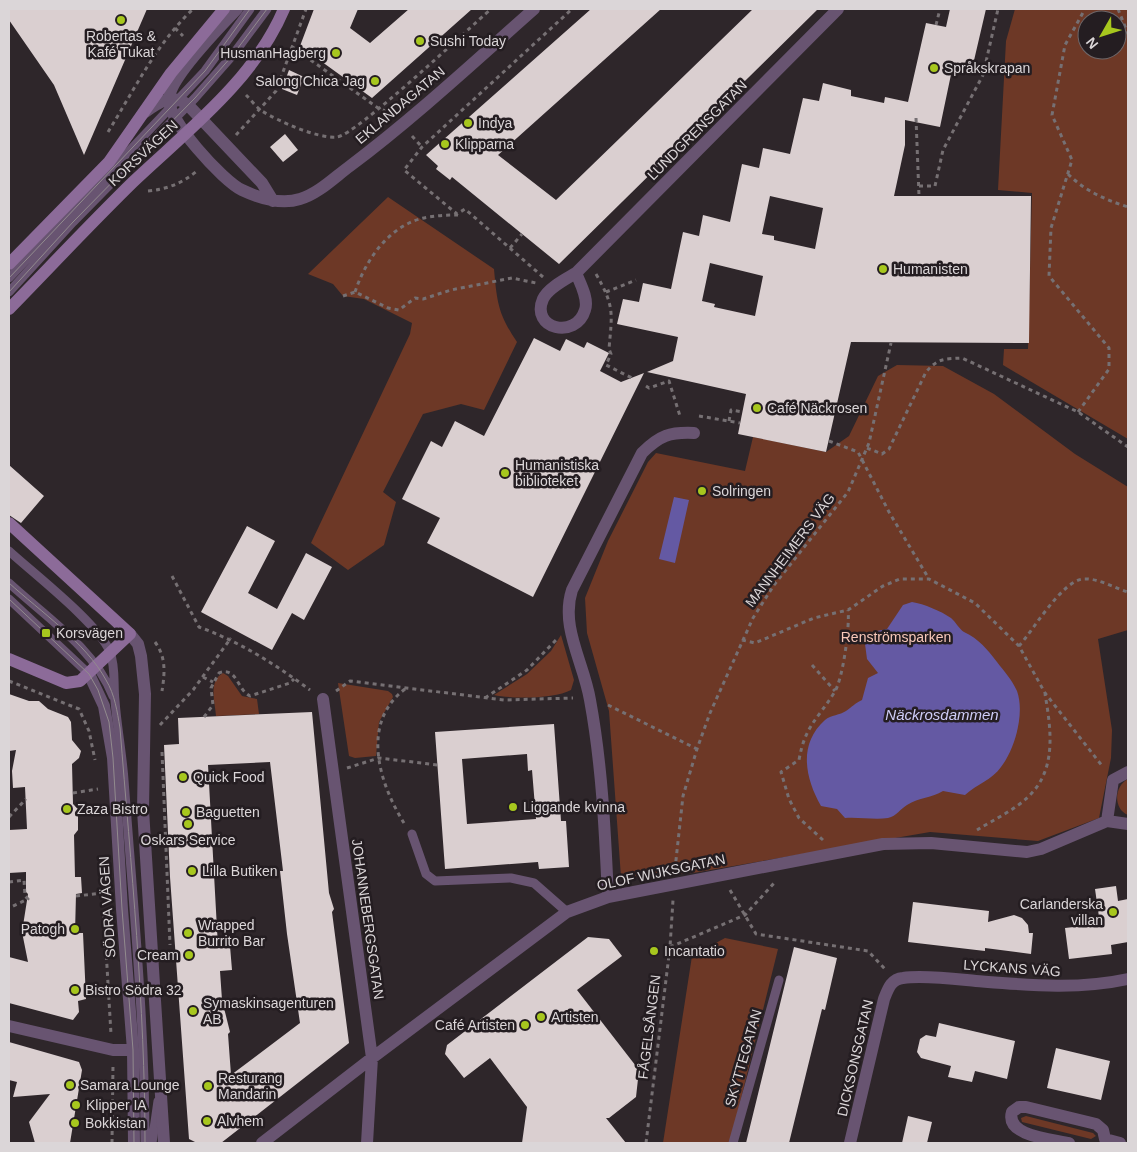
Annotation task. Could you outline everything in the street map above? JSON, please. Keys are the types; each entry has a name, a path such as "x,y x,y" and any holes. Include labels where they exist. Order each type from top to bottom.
{"main road":[{"name":"KORSVÄGEN","path":"9,264 67,216 145,112 171,73 224,9"},
{"name":"KORSVÄGEN","path":"9,309 84,231 202,118 247,69 279,21 284,9"},
{"path":"9,524 130,634 80,682 66,683 9,659"}],"street":[{"path":"176,106 173,83 236,9"},
{"name":"EKLANDAGATAN","path":"176,106 185,134 209,161 240,189 273,201 300,199 316,191 403,125 534,9"},
{"name":"LUNDGRENSGATAN","path":"576,273 586,300 585,310 577,322 567,328 555,328 545,321 541,310 543,298 550,283 576,273 838,9"},
{"path":"145,112 163,99 202,118 262,183 273,201"},
{"path":"608,897 603,792 590,698 570,625 567,607 572,590 642,453 653,441 672,432 694,433"},
{"path":"130,634 138,644 145,694 144,810 164,1143"},
{"name":"SÖDRA VÄGEN","path":"93,670 104,706 113,758 133,1050 134,1143"},
{"name":"JOHANNEBERGSGATAN","path":"323,699 372,1058 367,1143"},
{"path":"1128,772 1113,780 1107,821 1128,824"},
{"name":"OLOF WIJKSGATAN","path":"262,1143 567,912 608,897 884,844 931,843 1027,852 1041,849 1107,821"},
{"name":"LYCKANS VÄG","path":"893,981 902,978 952,979 1063,986 1109,983 1128,979"},
{"name":"DICKSONSGATAN","path":"850,1143 884,998 893,981"},
{"path":"9,1026 113,1050 133,1050"},
{"path":"1069,1143 1019,1131 1012,1126 1010,1119 1012,1112 1019,1107 1026,1107 1096,1124 1103,1130 1103,1141 1120,1143"}],"lane":[{"path":"176,106 212,62 250,9"},
{"path":"9,278 67,216 176,106 232,56 267,9"},
{"path":"9,292 67,216"},
{"path":"9,551 96,631 110,652 115,672 115,700"},
{"path":"9,583 73,640 93,670"},
{"path":"9,599 107,680 115,700"},
{"name":"SÖDRA VÄGEN","path":"115,700 120,728 145,1088 145,1143"},
{"path":"412,834 426,874 435,881 511,878 534,882 567,912"},
{"name":"SKYTTEGATAN","path":"733,1143 779,980"},
{"path":"152,1143 160,1082"}],"path":[{"path":"106,134 155,56 175,28 193,9"},
{"path":"227,144 276,91 306,9"},
{"path":"260,110 305,130 338,137 351,131 491,9"},
{"path":"459,215 404,170 422,147 572,9"},
{"path":"936,25 940,9"},
{"path":"919,186 935,186 943,150 983,75 998,9"},
{"path":"1078,412 1109,370 1109,348 1049,276 1051,228 1072,160 1052,115 1065,45 1085,9"},
{"path":"1118,9 1128,34"},
{"path":"291,46 378,108"},
{"path":"916,118 919,196"},
{"path":"147,191 168,189 187,179 209,161"},
{"path":"1068,174 1080,186 1109,201 1128,207"},
{"path":"355,292 361,274 383,243 408,223 426,218 459,215 465,208 550,283"},
{"path":"510,248 522,234"},
{"path":"598,277 606,292 612,312 610,354 606,365 632,378"},
{"path":"343,296 355,292 388,308 399,310 415,298 423,299 451,290 512,278 550,283"},
{"path":"606,292 636,280"},
{"name":"MANNHEIMERS VÄG","path":"674,884 680,814 697,749 753,618 774,586 848,492 867,448 891,343"},
{"path":"867,448 882,454 889,449 926,372 934,362 962,358 1078,412 1128,447"},
{"path":"646,386 649,388 669,381 678,413 694,433"},
{"path":"729,421 731,410 743,412"},
{"path":"678,413 686,415"},
{"path":"695,416 740,423"},
{"path":"829,441 858,452 929,579"},
{"path":"172,576 199,627 231,638 274,663 323,699"},
{"path":"742,640 755,643 814,618 848,610 883,586 900,580 929,579 975,603 1019,646 1045,693 1113,780"},
{"path":"1019,646 1056,598 1065,588 1073,583 1082,579 1092,580 1128,592"},
{"path":"829,854 820,836 799,818 789,799 780,772 799,760 803,740 812,723 836,691 848,630 848,610"},
{"path":"484,698 527,670 570,625"},
{"path":"162,735 161,725 203,677 231,638"},
{"path":"162,652 165,674 162,695"},
{"path":"812,665 836,691"},
{"path":"204,717 213,705 211,688 219,673 227,671 235,678 247,695 254,696 290,683 294,679"},
{"path":"203,677 213,682"},
{"path":"9,681 78,709 89,731 95,764"},
{"path":"350,681 518,701 590,698 617,708 697,749"},
{"path":"406,689 392,701 383,718 378,734 378,758 390,799 412,834"},
{"path":"958,845 1028,797 1039,783 1046,770 1050,746 1045,693"},
{"path":"162,744 170,949"},
{"path":"332,773 378,758 438,764"},
{"path":"98,780 99,794"},
{"path":"73,793 99,789"},
{"path":"9,817 26,799"},
{"path":"670,947 745,916 794,860"},
{"path":"721,874 756,934 868,951 882,964"},
{"path":"9,882 24,880 25,896 28,898 9,908"},
{"path":"102,884 103,902"},
{"name":"FÅGELSÅNGEN","path":"646,1143 670,947 674,884"},
{"path":"76,896 103,893"},
{"path":"104,912 113,1050 112,1143"}],"green space":[{"path":"1015,9 1128,9 1128,439 1003,365 1004,349 1028,349 1032,193 998,190 1006,41"},
{"path":"388,197 494,269 499,307 517,342 484,410 461,404 423,414 383,492 396,502 384,545 348,570 311,543 410,334 412,323 364,299 343,296 333,284 308,274"},
{"name":"Renströmsparken","path":"897,365 943,366 994,394 1075,454 1128,487 1128,630 1098,639 1112,730 1111,758 1099,818 1038,841 930,832 693,873 621,877 609,711 587,633 585,598 608,541 648,462 656,453 745,471 753,437 826,452 849,436 878,376"},
{"path":"561,635 574,680 571,690 555,695 533,697 494,695 527,674 551,651"},
{"path":"223,673 228,676 242,696 257,699 259,714 216,716 214,686 215,681"},
{"path":"338,683 388,691 392,694 393,697 379,722 376,756 355,758 349,756"},
{"path":"1128,779 1128,815 1120,808 1117,797 1123,782"},
{"path":"725,938 778,949 730,1143 663,1143 692,956"},
{"path":"1026,1116 1093,1133 1096,1136 1091,1139 1022,1122 1021,1118"}],"water":[{"path":"674,497 689,500 675,563 659,559"},
{"name":"Näckrosdammen","path":"912,602 932,608 951,618 962,631 974,638 990,653 1013,683 1017,691 1020,710 1017,731 1011,751 989,779 965,795 943,791 912,802 894,816 888,818 845,818 837,809 821,806 815,795 808,773 807,762 811,740 816,729 825,720 844,712 862,700 868,678 878,673 867,659 865,644 872,632 887,629 903,605"}],"building":[{"path":"9,9 147,9 84,155 54,85 9,20"},
{"path":"314,9 358,9 350,28 370,43 409,9 472,9 372,98 300,46"},
{"path":"591,9 661,9 498,155 556,200 753,9 818,9 559,264 452,177 450,180 436,169 438,166 426,155"},
{"name":"Humanisten","path":"950,9 986,9 972,69 953,65 940,127 905,120 905,145 894,196 1031,196 1029,343 851,342 826,452 738,434 746,394 647,372 673,361 678,337 617,324 623,299 639,302 643,283 671,289 683,232 699,236 703,215 730,222 742,164 759,168 763,148 790,154 803,98 819,101 823,83 851,90 851,96 884,103 885,97 908,102 926,23 946,27","holes":["770,196 823,208 815,249 774,240 774,236 762,234","710,263 763,276 755,316 714,307 715,304 702,301"]},
{"path":"289,70 304,77 297,95 282,89"},
{"path":"285,134 298,150 283,162 270,147"},
{"name":"Humanistiska biblioteket","path":"534,338 560,351 566,339 584,348 587,342 609,353 600,371 621,382 644,373 533,597 427,543 440,518 402,499 431,441 442,447 455,421 484,436"},
{"path":"9,465 44,496 21,523 9,515"},
{"path":"247,526 275,541 248,593 277,609 306,553 332,567 304,620 292,613 272,650 201,612"},
{"path":"9,694 29,701 39,701 48,709 68,717 71,722 72,740 81,751 79,758 72,764 73,804 78,809 78,830 74,835 75,877 81,877 82,893 76,894 75,933 83,933 86,999 78,1001 79,1012 73,1020 9,1003 9,957 28,962 22,932 28,894 26,892 26,872 9,873 9,830 27,829 25,787 13,788 12,771 16,750 9,751"},
{"path":"312,712 329,893 334,909 332,912 349,1043 221,1143 197,1143 189,1139 170,877 164,745 179,744 178,718","holes":["270,762 283,871 280,871 287,934 300,1023 231,1075 228,1034 230,1032 222,1000 220,971 232,970 230,946 218,947 208,765"]},
{"path":"554,724 561,821 566,821 569,867 539,869 538,862 445,869 435,732","holes":["527,754 528,771 532,770 536,819 467,824 462,759"]},
{"name":"Carlanderska villan","path":"1116,886 1118,901 1128,899 1128,942 1111,945 1112,954 1069,959 1065,928 1100,924 1095,889"},
{"path":"913,902 989,911 988,922 1014,915 1022,918 1028,925 1029,933 1033,933 1031,954 985,948 985,951 908,942"},
{"name":"Artisten","path":"588,937 609,939 622,956 577,990 639,1070 636,1097 609,1118 606,1118 626,1143 522,1143 527,1107 490,1058 464,1078 445,1054 447,1045"},
{"path":"794,947 837,958 825,1010 822,1009 789,1143 746,1143"},
{"path":"939,1023 1015,1041 1007,1079 975,1071 972,1082 948,1077 951,1066 921,1058 917,1052 920,1039 926,1035 936,1037"},
{"path":"9,1042 79,1062 82,1070 70,1143 35,1143 29,1122 50,1094 13,1097 17,1082 9,1080"},
{"path":"1056,1048 1110,1061 1101,1100 1047,1088"},
{"path":"908,1116 932,1122 927,1143 902,1143"}],"tram line":[{"path":"9,278 205,71 250,9"},
{"path":"9,292 73,222 195,98 232,56 267,9"},
{"path":"9,583 62,628 87,653 106,680 112,691 115,703 120,728 137,935 143,1039 145,1143"},
{"path":"9,599 89,674 98,690 109,722 133,1050 134,1143"}],"place":[{"name":"Robertas & Kafé Tukat","path":"121,20"},
{"name":"Sushi Today","path":"420,41"},
{"name":"HusmanHagberg","path":"336,53"},
{"name":"Språkskrapan","path":"934,68"},
{"name":"Salong Chica Jag","path":"375,81"},
{"name":"Indya","path":"468,123"},
{"name":"Klipparna","path":"445,144"},
{"name":"Humanisten","path":"883,269"},
{"name":"Café Näckrosen","path":"757,408"},
{"name":"Humanistiska biblioteket","path":"505,473"},
{"name":"Solringen","path":"702,491"},
{"name":"Korsvägen","path":"46,633"},
{"name":"Quick Food","path":"183,777"},
{"name":"Liggande kvinna","path":"513,807"},
{"name":"Zaza Bistro","path":"67,809"},
{"name":"Baguetten","path":"186,812"},
{"name":"Oskars Service","path":"188,824"},
{"name":"Lilla Butiken","path":"192,871"},
{"name":"Carlanderska villan","path":"1113,912"},
{"name":"Patogh","path":"75,929"},
{"name":"Wrapped Burrito Bar","path":"188,933"},
{"name":"Incantatio","path":"654,951"},
{"name":"Cream","path":"189,955"},
{"name":"Bistro Södra 32","path":"75,990"},
{"name":"Symaskinsagenturen AB","path":"193,1011"},
{"name":"Artisten","path":"541,1017"},
{"name":"Café Artisten","path":"525,1025"},
{"name":"Samara Lounge","path":"70,1085"},
{"name":"Resturang Mandarin","path":"208,1086"},
{"name":"Klipper IA","path":"76,1105"},
{"name":"Alvhem","path":"207,1121"},
{"name":"Bokkistan","path":"75,1123"}]}
